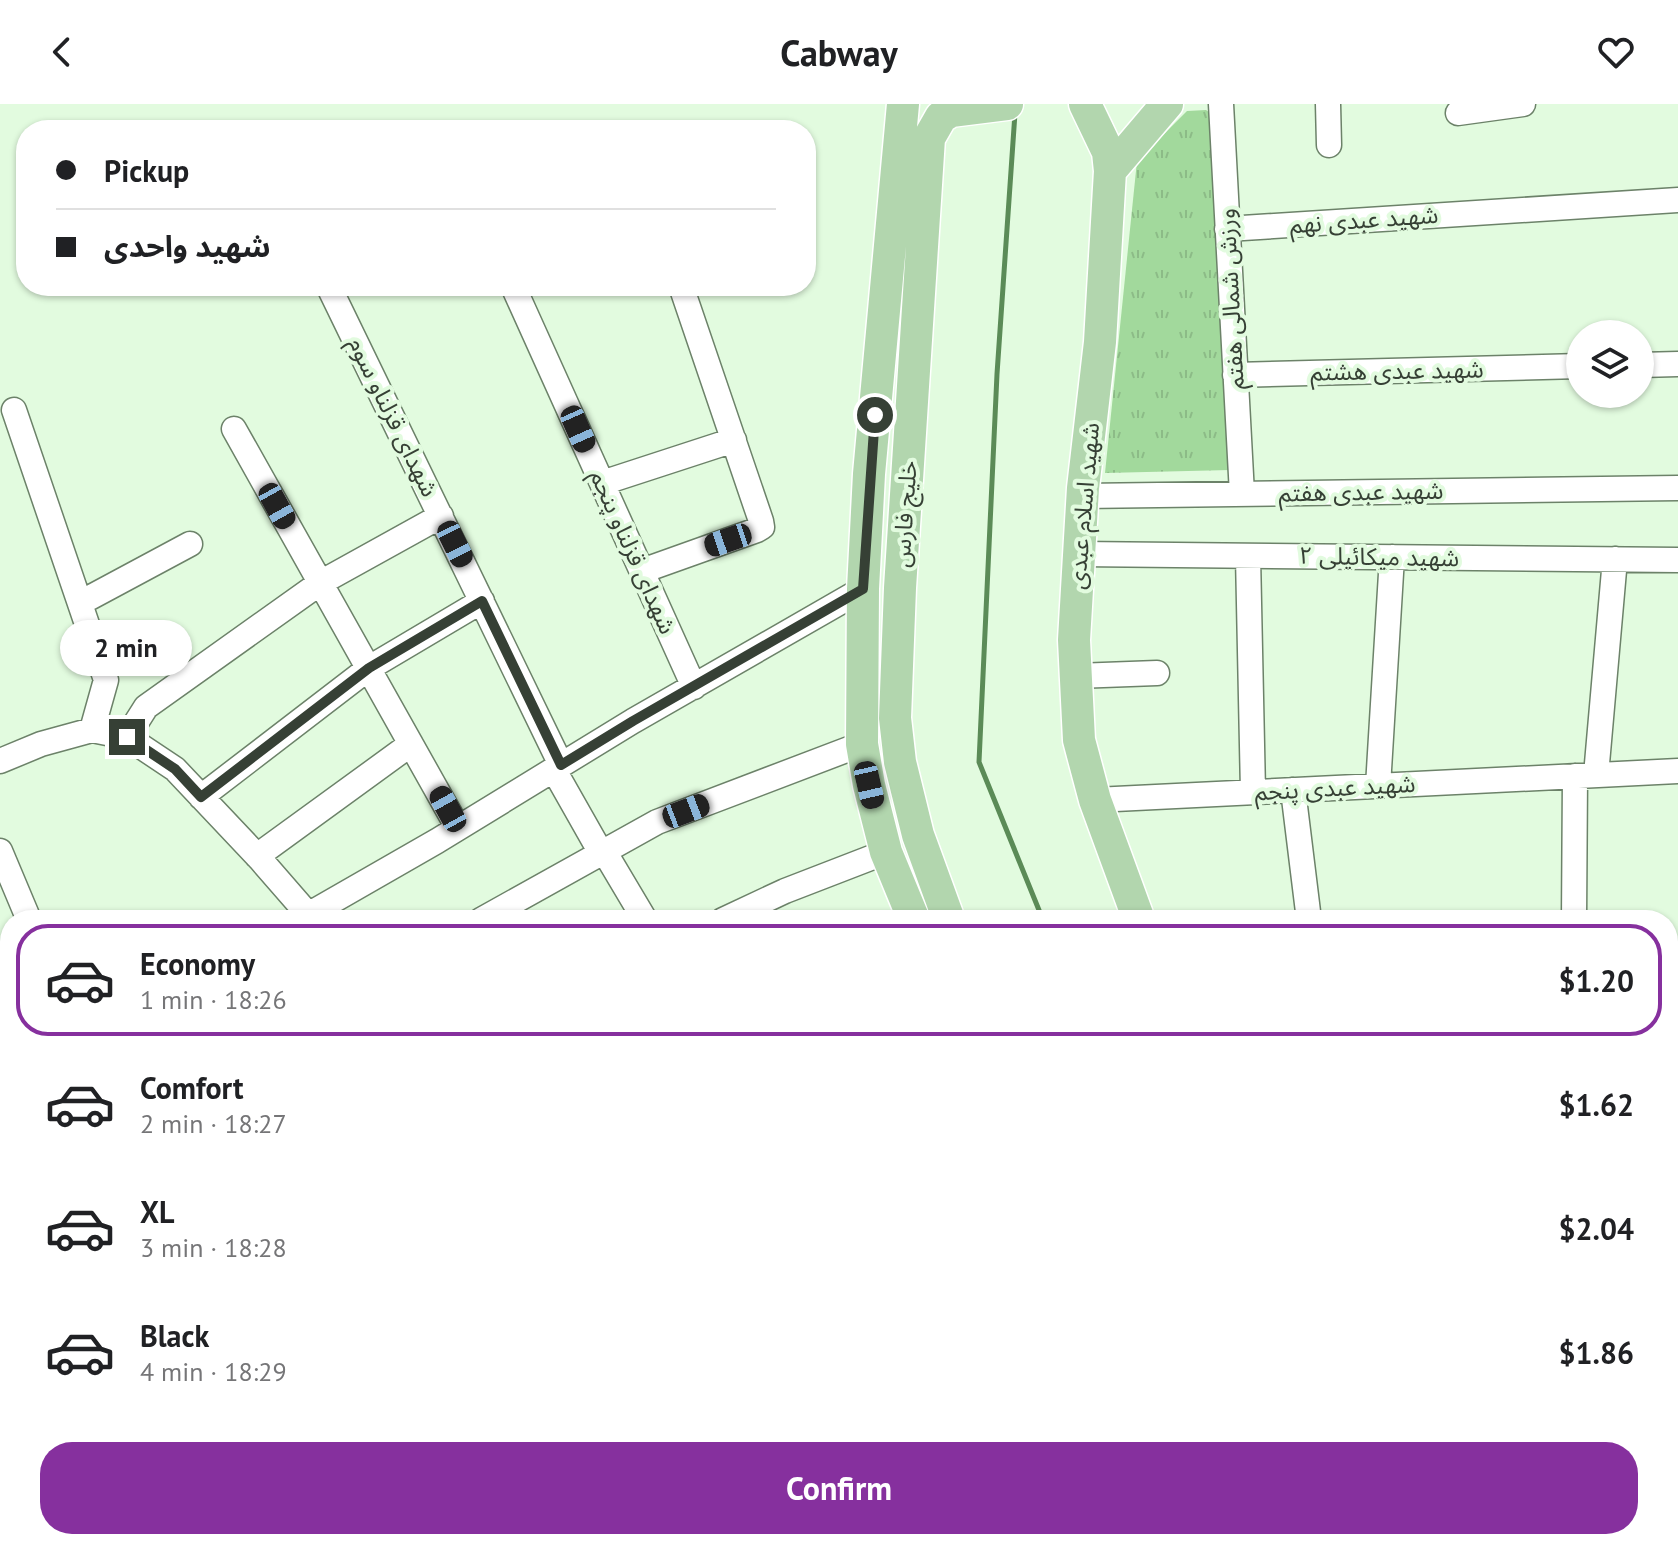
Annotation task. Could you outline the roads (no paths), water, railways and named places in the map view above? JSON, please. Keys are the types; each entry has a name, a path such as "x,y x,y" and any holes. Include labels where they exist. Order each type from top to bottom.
{"main road":[{"path":"903,104 911,180 869,474 863,589 862,744 871,796 886,852 910,910"},
{"name":"خلیج فارس","path":"945,910 918,835 900,762 895,718 911,180 941,117 951,111 1007,104"},
{"name":"شهید اسلام عبدی","path":"1085,104 1108,152 1110,171 1100,342 1083,496 1074,640 1079,740 1095,800 1135,910"},
{"path":"1110,171 1167,104"}],"street":[{"name":"ورزش شمالی هفتم","path":"1221,104 1242,494"},
{"path":"1328,104 1329,145"},
{"path":"1458,113 1523,104"},
{"name":"شهید عبدی نهم","path":"1227,229 1678,200"},
{"name":"شهدای قزلناو سوم","path":"333,296 482,601 558,767 602,852 639,910"},
{"name":"شهدای قزلناو پنجم","path":"525,296 602,483 694,687"},
{"path":"642,571 762,527 684,296"},
{"path":"1654,365 1678,364"},
{"name":"شهید عبدی هشتم","path":"1235,375 1566,366"},
{"path":"14,410 106,680 92,730"},
{"path":"234,429 458,828"},
{"path":"602,483 734,440"},
{"name":"شهید عبدی هفتم","path":"1083,496 1678,488"},
{"path":"127,737 146,707 320,583 441,516"},
{"path":"80,603 190,544"},
{"name":"شهید میکائیلی ۲","path":"1079,554 1678,560"},
{"path":"1248,556 1253,792"},
{"path":"1378,786 1392,557"},
{"path":"1575,910 1586,776 1615,559"},
{"path":"323,910 633,721 863,589"},
{"path":"201,797 369,668 482,601"},
{"path":"1076,676 1157,673"},
{"path":"0,761 41,744 92,730 127,737 175,769 303,910"},
{"path":"257,856 411,744"},
{"path":"499,910 657,822 862,744"},
{"name":"شهید عبدی پنجم","path":"1095,800 1678,771"},
{"path":"1293,790 1308,910"},
{"path":"0,851 25,910"},
{"path":"744,910 886,852"}],"waterway":[{"path":"1015,113 997,374 979,762 1039,910"}]}
